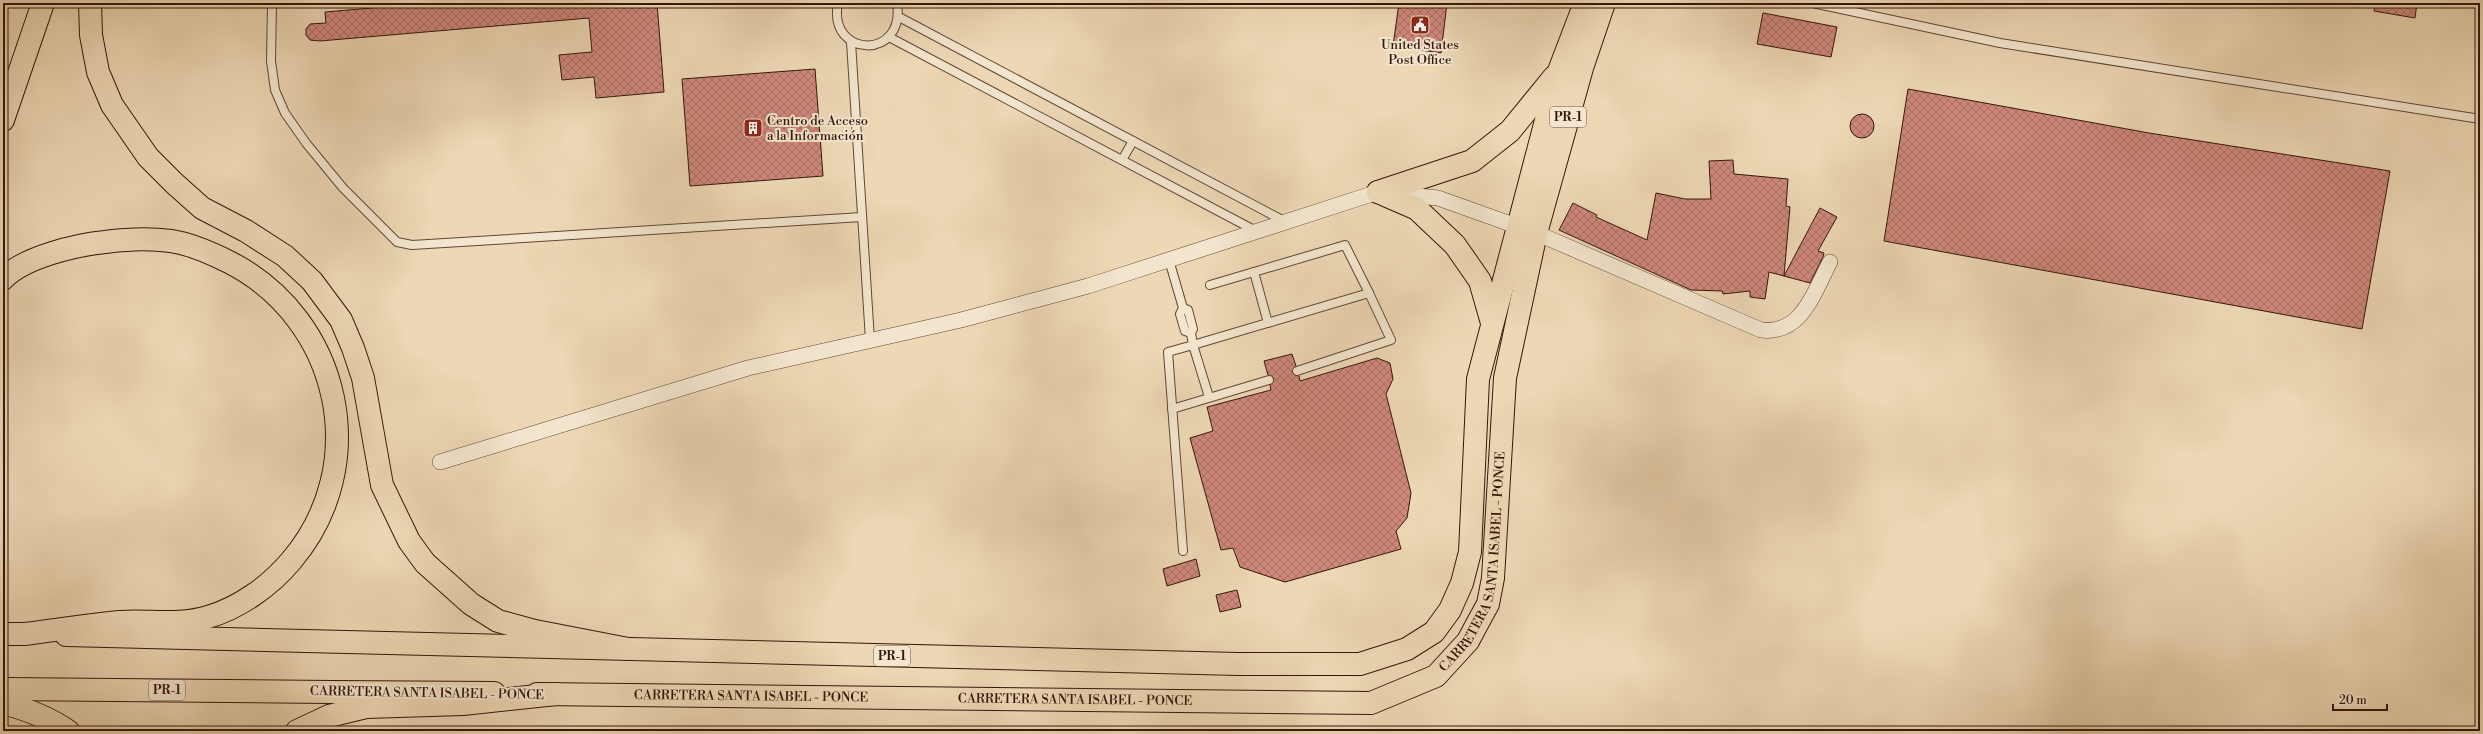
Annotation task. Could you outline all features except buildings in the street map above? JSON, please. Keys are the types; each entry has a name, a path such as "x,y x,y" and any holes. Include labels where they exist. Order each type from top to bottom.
{"main road":[{"path":"3,120 43,3"},
{"path":"90,3 91,35 98,72 112,105 148,157 202,208 246,231 286,256 312,281 341,320 353,348 363,378 382,485 409,541 425,563 471,604 498,621 535,631 628,649"},
{"name":"CARRETERA SANTA ISABEL - PONCE","path":"3,689 1371,703 1409,688 1436,676 1468,641 1488,604 1492,578 1505,378 1527,230 1559,71 1585,3"},
{"name":"CARRETERA SANTA ISABEL - PONCE","path":"13,634 1246,664 1360,664 1408,649 1434,632 1450,610 1462,583 1470,552 1478,379 1492,324 1527,230 1604,3"},
{"path":"1378,192 1472,161 1510,131 1559,71"},
{"path":"1378,192 1417,209 1455,245 1480,281 1492,324"},
{"path":"3,279 9,273 39,258 86,244 130,239 172,241 205,251 244,270 278,295 304,327 322,359 331,389 338,428 337,463 323,512 306,543 282,572 250,598 209,617 178,623 122,622 13,634"},
{"path":"297,731 329,716 366,707 463,704 556,694"},
{"path":"3,703 23,709 57,724 68,731"}],"street":[{"path":"440,462 748,368 961,320 1088,286 1378,192 1438,198 1527,230 1751,327 1766,330 1785,328 1801,316 1830,262"}],"lane":[{"path":"272,3 270,62 275,90 286,113 306,143 344,188 397,242 412,245 862,217"},
{"path":"838,3 836,14 838,25 843,35 851,42 862,46 873,46 889,37 895,30 899,17 897,3"},
{"path":"1813,3 2000,44 2480,119"},
{"path":"899,17 1285,222"},
{"path":"889,37 1257,231"},
{"path":"851,42 870,340"},
{"path":"1122,160 1133,141"},
{"path":"1210,285 1345,245 1391,340 1297,371"},
{"path":"1169,260 1183,308 1180,314 1185,331 1191,334 1209,397"},
{"path":"1254,272 1268,323"},
{"path":"1183,550 1168,352 1369,293"},
{"path":"1172,408 1269,380"}],"place":[{"name":"United States Post Office","path":"1420,25"},
{"name":"Centro de Acceso a la Información","path":"753,128"}]}
